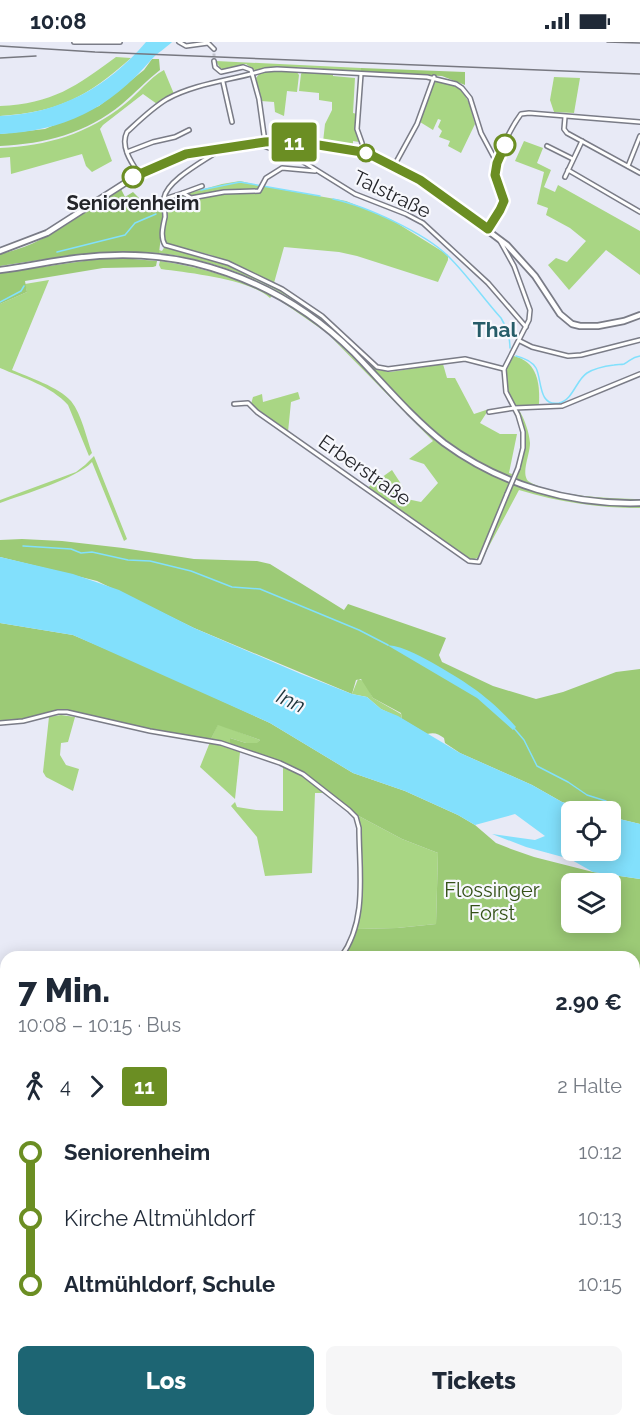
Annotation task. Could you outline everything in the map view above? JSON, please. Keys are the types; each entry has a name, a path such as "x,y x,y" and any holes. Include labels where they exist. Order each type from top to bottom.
{"street":[{"path":"74,42 120,42"},
{"path":"179,42 186,46 208,43 214,49"},
{"path":"214,61 215,67 221,72 243,67 249,68 259,99 265,142"},
{"path":"139,174 127,152 124,140 126,133 155,108 181,93 277,69 434,77 456,84 467,93 481,133 497,163"},
{"path":"361,74 357,129 362,143 362,152"},
{"path":"394,166 417,124 434,77"},
{"path":"223,82 232,122"},
{"path":"488,229 504,201 495,178 497,163 522,113 640,122"},
{"path":"565,116 566,132 640,173"},
{"path":"127,152 189,130"},
{"path":"628,166 640,136"},
{"path":"565,177 582,141"},
{"path":"0,251 52,230 139,174 183,155 256,143 295,142 362,152 420,180 499,237 527,267 556,310 569,322 580,326 598,326 640,315"},
{"name":"Talstraße","path":"256,143 297,158 355,194 406,214 431,229 488,283 526,327"},
{"path":"547,146 573,159"},
{"path":"220,150 171,185 164,200 162,239 164,244 228,263 282,289 322,316 377,367 388,369 465,359 504,369"},
{"name":"Talstraße","path":"183,194 191,198 224,192 257,192 267,176 285,167 317,171"},
{"path":"568,170 640,212"},
{"name":"Talstraße","path":"149,204 202,186"},
{"path":"499,237 529,302 531,314 520,341 504,369 506,392 514,408"},
{"path":"0,270 77,258 131,255 185,261 232,275 269,290 313,317 352,351 428,429 454,450 490,471 531,488 563,497 599,502 640,503"},
{"path":"520,341 532,347 568,357 640,339"},
{"path":"489,412 514,408 562,406 640,374"},
{"name":"Erberstraße","path":"234,404 248,404 461,557 479,562 518,468 523,448 520,421 514,408"},
{"path":"0,723 23,721 57,712 78,714 150,731 215,741 280,763 313,781 356,817 359,828 358,917 352,941 345,951"}],"green space":[{"path":"116,57 131,58 100,83 71,100 39,111 0,116 0,106 35,102 63,92 89,77"},
{"path":"152,59 159,59 160,70 122,104 94,123 65,135 33,143 0,146 0,134 45,129 99,106 144,70"},
{"path":"216,61 361,68 361,72 295,67 256,71 246,64 225,70 220,68"},
{"path":"361,68 465,72 465,85 442,76 361,72"},
{"path":"164,70 174,94 157,104 143,94 103,125 100,129 112,161 92,172 86,166 82,154 11,174 10,157 0,158 0,148 50,141 82,131 125,104 153,77"},
{"path":"278,70 296,71 299,75 297,92 287,91 284,116 275,112 274,102 261,101 256,78 260,73"},
{"path":"303,71 333,72 333,76 355,78 353,113 357,114 356,129 359,142 353,141 353,147 323,142 325,124 332,110 332,102 319,100 319,93 299,91"},
{"path":"554,77 580,78 574,113 554,112 550,100"},
{"path":"436,80 462,90 469,103 475,124 461,153 448,146 450,141 439,137 442,131 438,127 441,120 438,119 433,130 420,122 419,118"},
{"path":"524,141 543,148 537,163 551,170 544,187 555,192 558,185 640,231 640,275 606,250 569,290 548,265 556,258 567,262 586,241 570,228 546,215 548,208 537,204 544,172 515,161"},
{"path":"240,181 261,186 256,191 232,191 190,197 186,194 222,184"},
{"path":"263,186 346,201 392,220 448,255 438,282 357,256 284,247 274,283 211,255 164,243 166,202 184,195 191,199 217,194 256,193 262,190"},
{"path":"120,187 125,197 133,192 151,210 162,209 164,211 159,253 99,253 0,266 0,254 17,250 48,236"},
{"path":"165,246 247,272 285,291 321,316 378,370 390,372 443,364 447,378 455,378 474,414 489,409 480,423 500,434 517,434 509,473 512,474 511,478 470,457 433,431 334,331 302,305 263,283 222,267 159,253 159,250 162,251"},
{"path":"98,259 157,261 156,266 153,267 103,268 25,281 27,292 0,304 0,273"},
{"path":"160,261 218,274 245,283 272,296 270,298 260,291 234,282 161,269"},
{"path":"49,280 12,370 51,387 71,401 78,413 92,453 89,456 68,405 61,398 27,379 0,368 0,304 27,292 25,284"},
{"path":"275,297 313,322 324,331"},
{"path":"329,335 433,436 486,471 544,494 575,501 640,506 640,508 579,504 519,490 480,563 480,557 471,560 461,555 367,488 392,470 403,487 397,491 402,498 421,502 438,483 424,464 409,459 433,441"},
{"path":"514,356 528,363 536,374 539,404 536,406 517,406 506,390 505,369"},
{"path":"298,392 300,399 291,402 288,432 251,404 253,397 262,394 263,402"},
{"path":"519,410 528,430 530,448 525,473 528,481 566,493 640,499 640,501 577,496 546,489 515,480 525,448"},
{"path":"94,456 127,539 124,541 92,462 74,474 62,480 0,503 0,500 76,472"},
{"path":"0,540 62,541 194,559 257,561 270,564 344,610 348,604 446,638 439,655 442,662 493,686 536,699 563,692 616,672 640,669 640,824 621,819 621,801 561,801 532,785 460,753 445,743 444,738 438,734 427,734 402,719 401,713 373,698 361,679 356,680 352,694 194,628 97,581 0,557"},
{"name":"Flossinger Forst","path":"0,623 73,635 270,723 353,773 405,791 458,815 475,825 496,843 534,857 600,873 561,873 561,933 621,933 621,876 640,879 640,951 345,951 356,929 436,924 438,853 402,839 355,814 299,772 230,745 230,738 246,743 257,743 260,740 218,725 211,739 157,732 76,714 61,713 0,724"},
{"path":"358,679 364,681 373,698 401,714 402,719 381,709 367,697 352,694"},
{"path":"61,715 75,717 68,742 61,743 60,755 66,765 79,769 73,791 46,777 43,772 49,717"},
{"path":"218,724 260,740 257,744 230,738 230,745 211,739"},
{"path":"210,742 240,752 235,799 200,767"},
{"path":"283,764 299,772 331,795 330,797 324,793 315,793 312,873 265,876 257,837 231,806 235,802 237,807 283,811"},
{"path":"355,814 402,839 438,853 436,924 357,929 361,888 361,852"}],"water":[{"path":"146,42 172,42 153,57 119,92 102,104 65,122 45,128 0,134 0,116 42,110 81,95 99,85 115,72"},
{"name":"Inn","path":"0,557 73,574 119,590 194,628 301,674 352,694 367,697 381,709 398,716 460,753 532,785 561,801 561,857 492,834 535,840 545,836 515,814 475,825 405,791 353,773 270,723 73,635 0,623"},
{"path":"387,645 414,653 461,680 489,700 516,727 513,730 477,698"},
{"path":"621,819 640,824 640,879 621,876 621,873 593,872 574,861 621,861"}],"waterway":[{"path":"201,190 240,182 320,196"},
{"path":"333,199 362,208 394,222 425,239 449,257 501,318 508,332 510,348"},
{"path":"57,252 125,235 135,223 156,214"},
{"path":"0,302 21,291 24,286"},
{"path":"516,356 528,360 534,366 544,397 552,403 559,403 568,398 583,376 590,371 624,364 640,356"},
{"path":"23,546 71,549 81,553 92,552 128,560 150,561 191,571 232,587 260,589 359,630 388,645"},
{"path":"513,727 524,740 537,766 587,795 606,801"}],"tunnel":[{"path":"214,49 214,61"}],"railway":[{"path":"607,42 640,43"},
{"path":"0,46 95,52 640,74"},
{"path":"0,58 36,56"}],"bus line":[{"name":"11","path":"133,177 186,154 265,142 306,143 362,152 373,156 420,180 488,229 504,201 495,180 495,167 505,145"}],"place":[{"name":"Seniorenheim","path":"133,177"}],"district":[{"name":"Thal","path":"495,330"}]}
